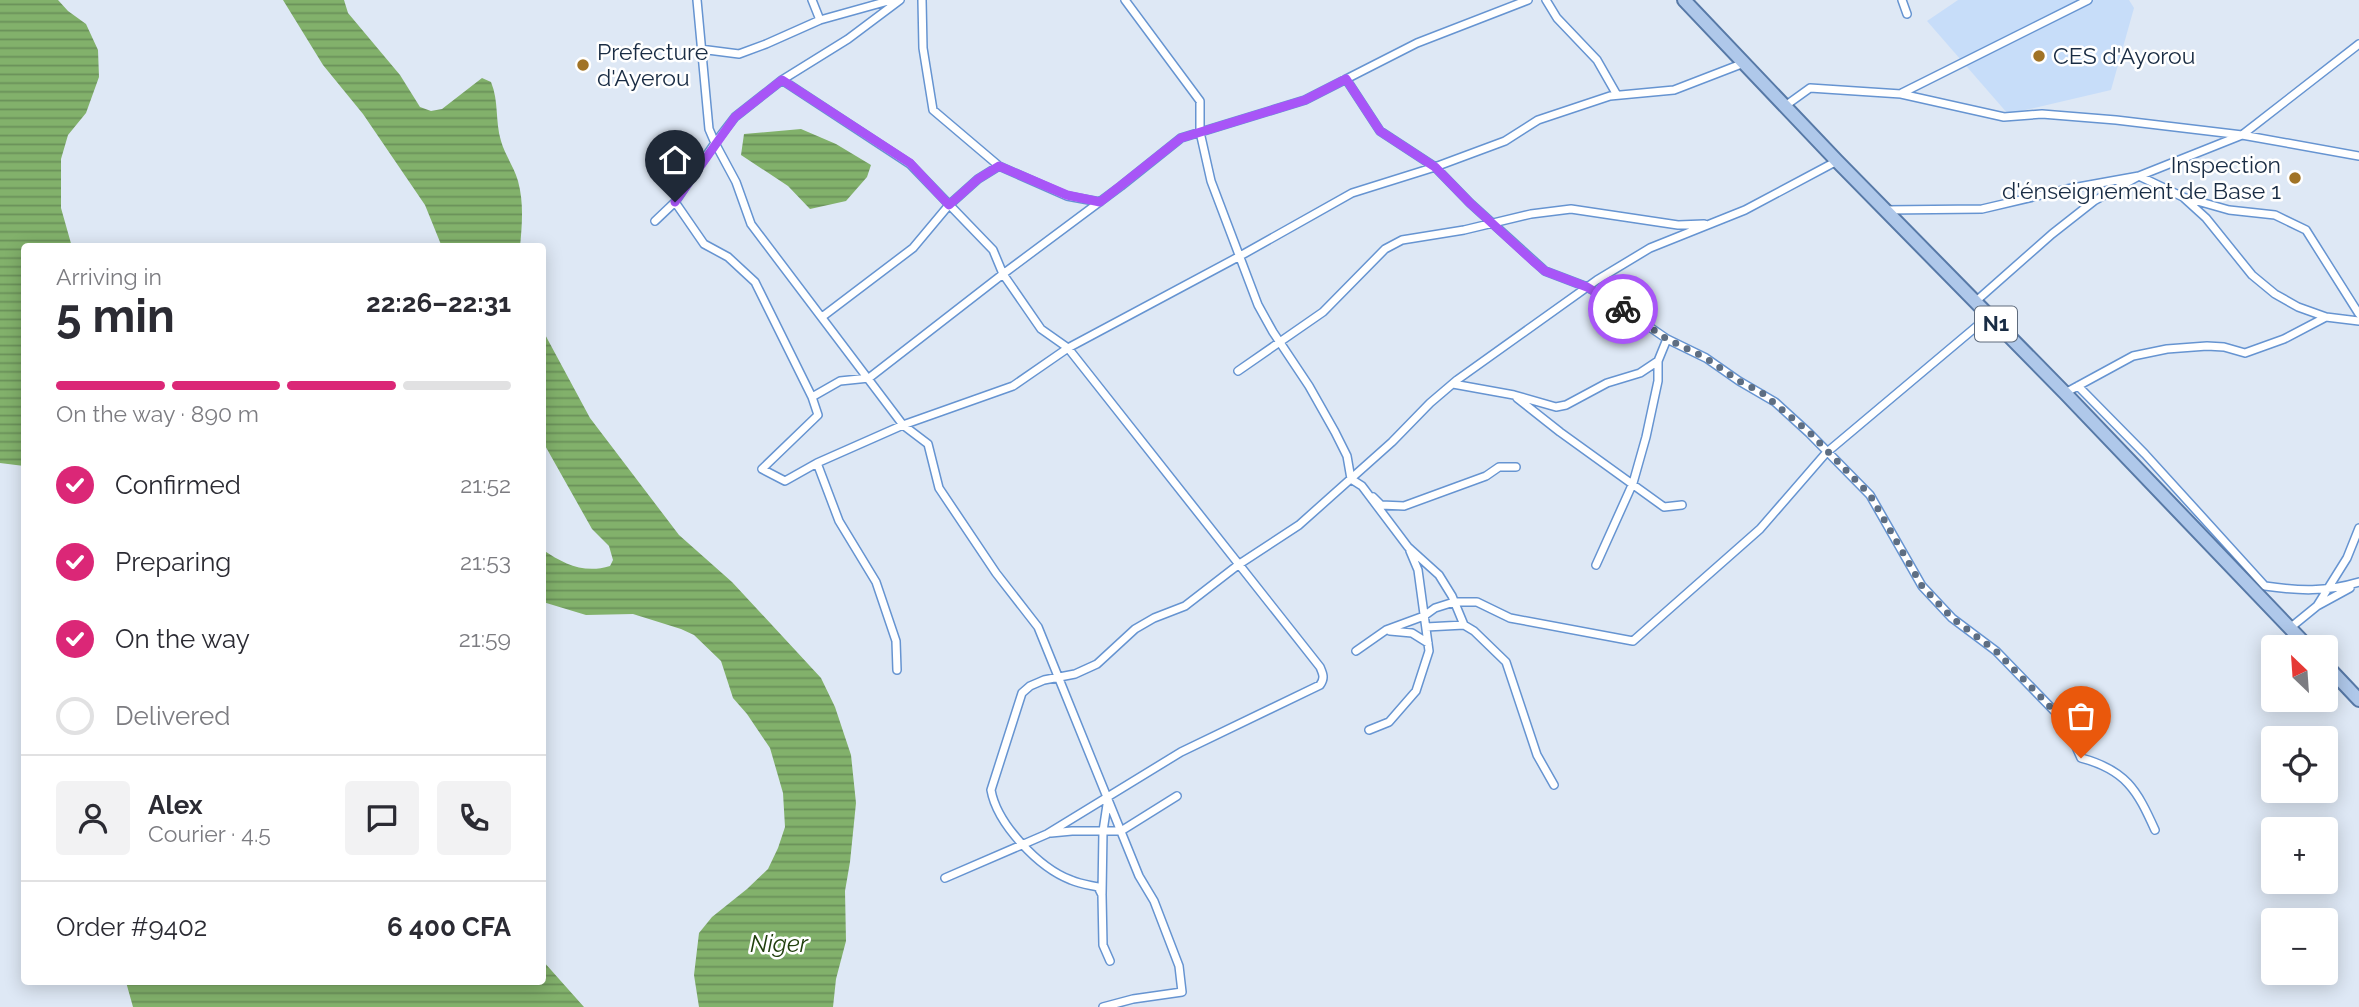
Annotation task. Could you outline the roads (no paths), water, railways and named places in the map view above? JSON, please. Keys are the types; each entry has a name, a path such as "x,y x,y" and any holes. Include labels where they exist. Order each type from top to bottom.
{"main road":[{"name":"N1","path":"1684,0 2297,635"},
{"path":"2338,678 2359,700"}],"street":[{"path":"697,0 701,19 700,49 709,129 736,182 751,224 903,425 928,444 939,488 996,573 1038,627 1139,876 1154,901 1180,966 1182,992 1133,999 1103,1007"},
{"path":"812,0 820,20"},
{"path":"700,49 739,54 820,20 892,0"},
{"path":"655,221 675,202 735,117 782,80 848,39 900,0"},
{"path":"922,0 923,48 933,110 999,166 1067,195 1100,202"},
{"path":"1125,0 1200,101 1200,132 1212,181 1258,305 1335,432 1347,456 1351,479 1381,505 1404,506 1486,475 1499,467 1516,467"},
{"path":"812,397 841,381 869,378 1181,138 1305,100 1417,43 1528,0"},
{"path":"1546,0 1557,18 1597,60 1617,95"},
{"path":"1902,0 1907,15"},
{"path":"1901,94 2088,0"},
{"path":"1975,302 2094,201 2139,176 2242,135 2359,44"},
{"path":"675,202 704,244 728,257 755,282 812,397 818,415 762,470 785,481 817,463 903,425 1013,386 1068,348 1241,256 1352,193 1505,141 1538,120 1617,95 1674,90 1745,63"},
{"path":"1346,79 1380,131 1435,167 1545,271 1587,287 1667,339 1706,358 1775,402 1828,451 1870,495 1922,586 1952,618 1996,651 2065,722 2081,758 2118,773 2139,795 2155,830"},
{"path":"782,80 910,163 993,250 1003,274 1041,329 1068,348 1320,667 1323,680 1320,685 1181,752 1046,834 945,878"},
{"path":"1785,106 1810,88 1901,94 2004,117 2042,114 2242,135 2359,156"},
{"path":"1102,895 1098,887 1069,880 1020,844 992,798 991,790 1022,693 1030,686 1076,674 1097,664 1135,629 1185,606 1237,565 1299,526 1453,384 1587,287 1650,248 1745,210 1837,161"},
{"path":"822,317 913,248 949,205 978,179 999,166"},
{"path":"1884,210 1982,209 2139,176 2183,197 2229,210 2275,215 2306,230 2359,314"},
{"path":"2183,197 2206,218 2252,275 2275,294 2298,307 2326,317 2359,321"},
{"path":"1238,371 1323,312 1385,249 1402,240 1531,214 1570,209 1678,225 1712,224"},
{"path":"1356,651 1386,630 1454,602 1477,602 1510,618 1633,641 1760,529 1828,451 1989,316"},
{"path":"2065,393 2133,356 2167,349 2207,346 2245,353 2284,339 2326,317"},
{"path":"1596,565 1633,483 1658,381 1658,361 1667,339"},
{"path":"1453,384 1514,395 1556,407 1566,405 1607,383 1640,373 1658,361"},
{"path":"2078,386 2145,454 2265,586 2311,591 2359,583"},
{"path":"1514,395 1560,432 1664,507 1682,505"},
{"path":"817,463 839,521 876,582 896,642 897,670"},
{"path":"1362,486 1408,547 1439,575 1464,625"},
{"path":"2317,606 2347,558 2359,528"},
{"path":"1369,730 1389,722 1416,691 1429,651 1418,570 1408,547"},
{"path":"2290,628 2317,606 2359,583"},
{"path":"1426,627 1464,625 1474,631 1506,662 1537,755 1554,785"},
{"path":"1386,630 1412,633 1428,643"},
{"path":"1046,834 1121,831 1177,796"},
{"path":"1108,797 1103,831 1102,895 1104,946 1110,961"}],"water":[{"path":"0,0 58,0 86,24 98,50 99,77 86,113 68,135 61,159 61,208 71,243 21,243 21,466 0,463"},
{"path":"283,0 344,0 348,13 400,75 420,107 431,111 442,109 482,78 491,82 501,141 520,189 520,243 440,243 425,205 363,114 323,65"},
{"path":"801,129 836,144 871,165 867,177 846,201 810,209 788,186 741,155 744,134"},
{"name":"Niger","path":"546,336 590,418 679,535 732,582 821,678 835,707 851,755 856,803 845,891 846,941 836,979 833,1007 699,1007 694,975 699,933 712,917 768,869 785,827 783,793 770,748 733,698 721,661 694,635 633,614 586,615 546,603 546,552 559,560 583,568 610,566 613,560 609,546 592,529 546,447"},
{"path":"546,964 584,1007 133,1007 127,985 546,985"}],"place":[{"name":"CES d'Ayorou","path":"2039,56"},
{"name":"Prefecture d'Ayerou","path":"583,65"},
{"name":"Inspection d'énseignement de Base 1","path":"2295,178"}]}
